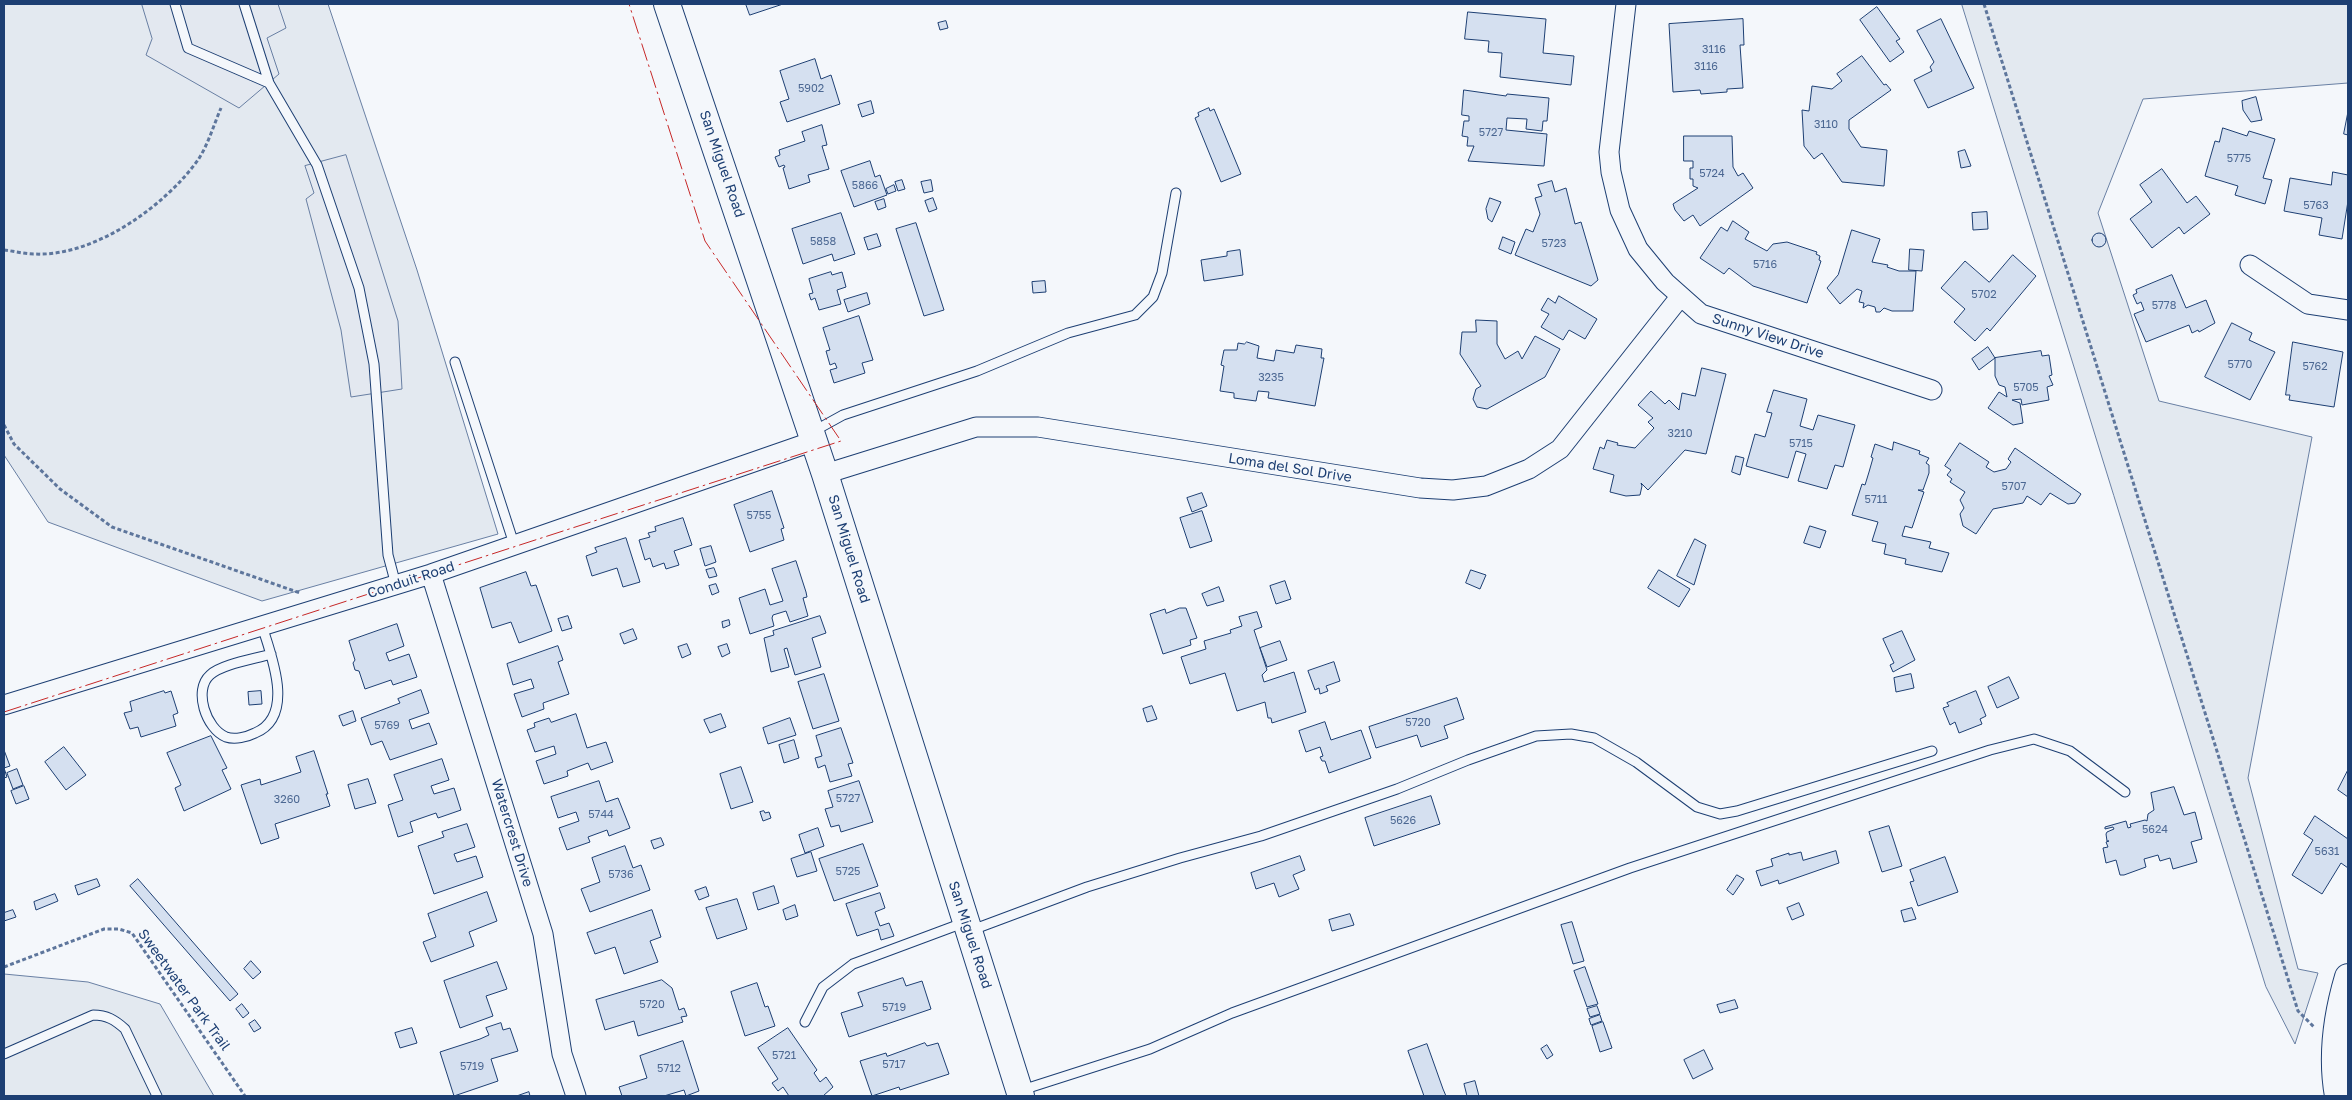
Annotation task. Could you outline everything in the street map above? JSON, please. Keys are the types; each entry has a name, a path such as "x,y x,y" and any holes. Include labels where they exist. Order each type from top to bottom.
{"street":[{"name":"San Miguel Road","path":"667,4 813,437 1021,1094"},
{"name":"Sunny View Drive","path":"1626,4 1610,152 1611,172 1620,210 1638,249 1651,266 1680,297 1701,314 1932,390"},
{"path":"2250,265 2308,304 2348,310"},
{"name":"Loma del Sol Drive","path":"825,474 976,427 1038,427 1420,488 1453,490 1486,486 1529,468 1560,449 1680,297"},
{"name":"Conduit Road","path":"4,705 431,574 813,437"},
{"name":"Watercrest Drive","path":"431,574 544,934 562,1054 576,1096"},
{"path":"2338,1096 2336,1049 2338,1021 2348,977"}],"lane":[{"path":"175,4 188,48 270,83"},
{"path":"244,4 270,83 317,165 358,288 374,364 388,554 396,585"},
{"path":"813,437 843,416 977,371 1068,333 1135,315 1153,296 1162,274 1176,193"},
{"path":"455,362 514,544"},
{"path":"262,626 277,672 278,693 272,719 259,732 245,738 226,737 214,728 206,715 202,695 204,682 211,674 222,668 271,654"},
{"path":"805,1022 823,987 853,964 1087,887 1180,858 1261,836 1396,789 1468,760 1536,736 1571,734 1594,738 1636,762 1697,807 1720,814 1738,811 1932,751"},
{"path":"1021,1094 1150,1049 1232,1013 1630,868 1990,750 2034,739 2070,751 2125,792"},
{"path":"4,1054 93,1015 102,1015 118,1022 125,1029 157,1096"}],"path":[{"path":"1984,4 2298,1010 2336,1049"},
{"path":"4,250 35,254 75,249 132,224 163,199 198,159 221,108"},
{"path":"4,425 14,444 60,489 112,527 309,596"},
{"name":"Sweetwater Park Trail","path":"4,968 104,929 119,929 132,933 245,1096"}],"shaded area":[{"path":"4,4 328,4 417,270 498,534 262,601 48,522 4,455"},
{"path":"142,4 278,4 286,28 267,38 279,74 239,108 146,55 152,39"},
{"path":"1962,4 2348,4 2348,83 2143,99 2098,213 2159,401 2312,437 2248,778 2298,969 2318,973 2295,1044 2266,987"},
{"path":"346,155 398,321 402,389 351,397 341,330 306,199 314,193 305,166"},
{"path":"4,974 88,982 160,1004 214,1096 4,1096"}],"building":[{"path":"746,4 783,4 750,15"},
{"path":"1877,7 1900,39 1896,41 1904,52 1890,62 1860,20"},
{"path":"1468,12 1546,19 1543,53 1574,56 1571,85 1500,77 1502,53 1488,52 1489,41 1465,39"},
{"path":"1743,19 1744,45 1740,45 1743,88 1727,89 1727,92 1701,94 1700,90 1673,92 1669,24"},
{"path":"1941,19 1974,88 1928,108 1914,80 1932,71 1930,67 1934,62 1917,31"},
{"path":"946,21 948,28 940,30 938,23"},
{"path":"1862,56 1884,85 1886,84 1891,90 1849,120 1849,129 1861,147 1887,150 1884,186 1842,182 1822,153 1814,159 1804,146 1802,110 1809,111 1812,86 1832,89 1842,81 1837,74"},
{"path":"815,59 821,79 831,75 840,104 787,122 780,102 789,99 780,71"},
{"path":"1464,90 1506,96 1507,94 1549,98 1547,121 1543,121 1542,131 1526,129 1527,119 1507,118 1506,130 1547,134 1544,166 1468,161 1474,146 1467,146 1468,137 1462,136 1464,121 1469,121 1469,116 1462,115"},
{"path":"2256,97 2262,120 2251,122 2243,110 2242,101"},
{"path":"871,101 874,113 862,117 858,105"},
{"path":"1209,108 1210,111 1214,109 1241,174 1221,182 1195,118 1199,116 1198,113"},
{"path":"2348,112 2348,135 2344,134"},
{"path":"822,125 827,145 822,146 829,169 808,175 810,182 789,189 783,168 785,167 784,165 779,167 775,157 780,155 779,150 805,141 802,132"},
{"path":"2223,128 2247,136 2249,131 2275,139 2263,178 2272,180 2265,204 2235,195 2238,186 2205,176 2215,141 2219,142"},
{"path":"1684,136 1732,136 1733,167 1738,176 1743,173 1753,188 1700,226 1693,215 1684,221 1675,210 1673,204 1698,188 1693,186 1693,179 1690,179 1690,168 1693,168 1693,161 1684,161"},
{"path":"1965,150 1971,166 1961,168 1958,152"},
{"path":"870,161 875,177 880,175 887,195 854,207 841,171"},
{"path":"2162,169 2187,203 2196,196 2210,214 2184,234 2179,227 2152,248 2130,219 2152,202 2140,185"},
{"path":"2333,172 2348,175 2348,201 2342,239 2319,235 2322,218 2284,211 2290,178 2331,185"},
{"path":"902,180 905,189 898,191 895,182"},
{"path":"931,180 933,191 924,193 921,182"},
{"path":"1552,181 1555,192 1566,188 1575,224 1581,222 1598,280 1591,286 1515,255 1526,229 1533,232 1540,214 1535,198 1542,196 1538,185"},
{"path":"894,185 896,191 888,194 886,189"},
{"path":"933,198 937,209 929,212 925,201"},
{"path":"1490,198 1501,202 1492,222 1488,219 1486,209"},
{"path":"884,199 886,207 878,210 875,202"},
{"path":"1987,212 1988,229 1973,230 1972,213"},
{"path":"841,213 855,254 834,261 832,254 803,264 792,229"},
{"path":"1733,221 1749,232 1745,239 1767,251 1773,244 1787,242 1817,252 1816,254 1820,256 1819,260 1821,261 1807,303 1753,286 1729,268 1724,274 1700,258 1721,227 1727,231"},
{"path":"916,223 944,310 924,316 896,229"},
{"path":"1852,230 1880,239 1872,262 1888,265 1887,267 1899,271 1916,271 1913,311 1892,311 1884,308 1880,312 1876,312 1875,307 1868,305 1863,308 1864,303 1859,302 1862,291 1857,289 1840,304 1827,288 1838,275"},
{"path":"2099,233 2104,235 2106,240 2104,245 2099,247 2094,245 2092,240 2094,235"},
{"path":"877,234 881,246 868,250 864,238"},
{"path":"1503,237 1515,242 1511,254 1499,249"},
{"path":"1910,249 1924,250 1922,271 1909,270"},
{"path":"1240,250 1243,275 1204,281 1201,260 1227,256 1227,252"},
{"path":"2013,255 2036,276 1990,331 1987,328 1975,341 1954,322 1965,309 1941,288 1965,261 1989,282"},
{"path":"831,272 832,275 842,272 846,287 837,290 841,304 819,310 815,298 811,300 809,294 813,293 809,279"},
{"path":"2172,275 2186,308 2206,300 2215,323 2199,332 2198,330 2192,333 2189,325 2146,342 2134,314 2144,310 2141,302 2137,304 2133,295 2137,293 2136,290"},
{"path":"1045,281 1046,292 1033,293 1032,282"},
{"path":"867,293 870,304 848,312 844,300"},
{"path":"1559,296 1597,319 1585,339 1569,330 1563,340 1541,327 1549,314 1541,310 1548,298 1555,303"},
{"path":"859,316 873,360 862,363 865,373 834,383 830,370 837,368 835,363 830,365 826,351 830,350 823,328"},
{"path":"1476,320 1497,321 1497,344 1505,359 1518,351 1522,359 1535,336 1560,349 1545,377 1487,409 1477,407 1473,399 1476,389 1481,386 1460,354 1462,332 1476,332"},
{"path":"2232,323 2252,333 2249,340 2275,352 2250,400 2205,377"},
{"path":"1247,342 1259,346 1257,358 1274,361 1276,350 1294,353 1296,345 1322,349 1321,358 1324,358 1315,406 1268,398 1269,392 1258,391 1256,401 1234,398 1234,393 1220,391 1224,366 1221,365 1224,350 1237,350 1238,343 1244,344"},
{"path":"2293,342 2343,352 2334,407 2289,400 2290,395 2286,395"},
{"path":"1988,347 1995,358 1979,370 1972,359"},
{"path":"2041,351 2042,356 2049,355 2052,375 2049,376 2053,385 2047,387 2049,400 2022,405 2021,399 2012,400 2020,403 2023,423 2013,425 1988,408 1999,392 2007,397 2005,387 1999,385 1995,376 1995,358"},
{"path":"1702,368 1726,374 1706,454 1685,450 1648,490 1641,483 1640,495 1626,496 1610,492 1614,475 1593,469 1600,447 1604,449 1607,440 1618,443 1617,445 1635,448 1654,428 1648,422 1653,418 1638,405 1651,391 1665,404 1669,400 1679,410 1682,393 1695,396"},
{"path":"1774,390 1807,399 1800,426 1813,430 1818,415 1855,425 1843,467 1835,465 1827,489 1798,481 1806,454 1796,451 1788,478 1746,466 1755,434 1765,437 1772,413 1767,412"},
{"path":"1894,442 1920,451 1919,454 1929,458 1926,463 1929,465 1929,473 1923,490 1918,490 1924,492 1912,528 1905,526 1902,536 1931,542 1929,548 1949,553 1942,572 1905,564 1906,559 1884,554 1886,544 1872,541 1878,522 1852,515 1862,484 1865,485 1875,444 1892,450"},
{"path":"1960,443 1989,462 1986,467 1994,472 2006,469 2011,462 2008,459 2015,448 2081,494 2075,503 2068,504 2050,493 2041,505 2027,496 2023,503 1993,509 1976,534 1963,526 1960,514 1964,508 1960,500 1965,492 1950,482 1952,479 1947,475 1951,470 1945,466"},
{"path":"1736,456 1744,458 1740,475 1732,472"},
{"path":"772,491 784,528 781,529 784,540 750,552 734,505"},
{"path":"1202,493 1207,506 1192,512 1187,498"},
{"path":"1202,511 1212,541 1190,548 1180,518"},
{"path":"683,518 692,545 674,551 679,565 666,569 664,563 653,567 650,558 645,560 639,540 650,537 648,533 656,531 655,527"},
{"path":"1810,526 1826,531 1820,548 1804,543"},
{"path":"626,538 640,582 623,587 617,568 592,576 586,556 597,552 595,548"},
{"path":"1695,539 1706,545 1694,585 1677,576"},
{"path":"711,546 716,562 705,566 700,549"},
{"path":"796,561 806,592 807,597 803,598 808,616 790,622 786,611 773,615 774,626 750,634 739,598 765,589 770,605 783,601 772,569"},
{"path":"714,568 717,576 709,578 706,570"},
{"path":"1471,570 1486,575 1480,589 1466,583"},
{"path":"1659,570 1690,589 1679,607 1648,588"},
{"path":"526,572 531,586 536,585 552,631 519,643 511,622 492,628 480,588"},
{"path":"1285,581 1291,599 1276,604 1270,586"},
{"path":"716,584 719,592 712,595 709,586"},
{"path":"1219,587 1224,601 1207,606 1202,594"},
{"path":"1186,608 1197,638 1190,640 1191,645 1163,654 1150,614 1165,609 1166,613"},
{"path":"1257,612 1262,627 1254,630 1267,670 1262,675 1264,682 1294,672 1306,712 1272,723 1271,718 1268,718 1265,702 1237,711 1225,673 1190,684 1181,657 1206,649 1204,641 1231,633 1230,630 1242,626 1239,617"},
{"path":"568,616 572,628 562,631 558,619"},
{"path":"820,616 826,633 812,638 821,667 795,675 787,648 784,649 789,667 771,672 764,638 774,635 773,631"},
{"path":"729,620 730,625 723,628 722,622"},
{"path":"397,624 404,646 386,653 389,661 409,654 417,677 393,685 391,680 365,689 359,671 355,670 353,663 355,660 349,641"},
{"path":"633,629 637,639 624,644 620,634"},
{"path":"1902,631 1915,660 1893,672 1890,665 1894,663 1883,639"},
{"path":"1280,641 1287,660 1267,667 1260,648"},
{"path":"687,644 691,654 682,658 678,647"},
{"path":"727,644 730,653 722,657 718,647"},
{"path":"558,646 563,660 558,662 569,694 543,703 544,709 522,717 514,694 534,688 531,679 513,685 507,664"},
{"path":"1334,662 1340,681 1326,686 1328,691 1320,694 1319,688 1315,690 1308,671"},
{"path":"824,674 839,721 813,729 798,682"},
{"path":"1911,674 1914,688 1896,692 1894,678"},
{"path":"2009,677 2019,698 1997,708 1988,687"},
{"path":"421,690 429,713 409,720 412,729 429,723 437,744 390,760 382,741 371,745 361,718 400,703 398,699"},
{"path":"164,691 165,693 171,691 178,713 173,715 176,726 141,737 138,727 130,729 124,713 132,711 130,702"},
{"path":"261,691 262,704 249,705 248,692"},
{"path":"1976,691 1986,716 1980,719 1982,724 1959,733 1955,722 1950,725 1943,708 1949,706 1947,703"},
{"path":"1457,698 1464,719 1444,726 1448,738 1421,747 1417,735 1376,748 1369,727"},
{"path":"1152,706 1157,719 1147,722 1143,709"},
{"path":"353,711 356,721 343,726 339,716"},
{"path":"576,714 587,748 606,742 613,762 591,770 588,763 567,771 568,776 544,784 536,761 556,754 554,746 535,752 527,730 535,727 534,723 549,718 551,722"},
{"path":"721,714 726,727 710,733 704,720"},
{"path":"790,718 796,735 768,744 763,728"},
{"path":"1325,722 1331,740 1361,730 1371,758 1329,773 1325,761 1322,761 1320,757 1323,756 1320,747 1306,752 1299,731"},
{"path":"841,728 853,763 848,764 852,776 830,782 825,765 818,768 815,758 822,756 816,736"},
{"path":"211,736 227,768 222,770 231,789 184,811 175,788 181,785 167,753"},
{"path":"794,740 799,758 784,763 779,745"},
{"path":"64,747 86,775 66,790 45,762"},
{"path":"4,750 10,766 4,768"},
{"path":"314,751 330,806 275,824 279,838 261,844 241,785 260,779 261,785 301,772 296,757"},
{"path":"442,759 449,780 431,786 434,794 454,788 461,810 438,818 436,813 410,822 413,832 398,837 388,805 403,800 394,775"},
{"path":"741,767 753,802 731,809 720,774"},
{"path":"17,769 23,785 13,789 7,773"},
{"path":"2348,770 2348,797 2338,790"},
{"path":"368,779 376,803 355,809 348,785"},
{"path":"599,781 606,802 618,798 630,828 609,836 607,830 588,837 590,842 567,850 559,828 579,821 576,812 558,818 551,797"},
{"path":"859,781 873,822 841,832 839,825 831,827 825,809 833,807 828,791"},
{"path":"24,786 29,799 16,804 11,791"},
{"path":"2174,787 2184,815 2195,812 2202,839 2191,842 2197,862 2173,869 2170,858 2160,861 2158,855 2144,859 2146,867 2120,875 2116,860 2106,863 2103,848 2108,847 2106,842 2109,841 2107,841 2106,834 2114,829 2113,827 2105,829 2105,827 2126,821 2128,828 2131,827 2130,824 2147,821 2148,814 2154,810 2151,793"},
{"path":"1431,796 1440,824 1374,846 1365,818"},
{"path":"764,811 765,813 769,812 771,818 763,821 760,812"},
{"path":"2315,816 2348,839 2348,868 2341,863 2322,894 2292,875 2313,840 2304,834"},
{"path":"467,824 475,847 454,854 457,862 476,856 483,877 434,894 418,846 444,837 442,832"},
{"path":"1889,826 1902,866 1882,872 1869,832"},
{"path":"818,828 824,846 805,853 799,835"},
{"path":"661,838 664,845 654,849 651,841"},
{"path":"863,844 878,886 834,901 819,859"},
{"path":"625,846 633,868 641,865 650,890 590,912 581,889 600,882 592,858"},
{"path":"1836,851 1839,863 1779,884 1778,880 1761,886 1756,871 1773,866 1771,859 1789,853 1789,855 1801,852 1803,860"},
{"path":"811,852 817,871 797,877 791,859"},
{"path":"1300,856 1305,870 1293,875 1299,889 1279,897 1274,883 1256,889 1251,873"},
{"path":"1945,857 1958,892 1918,906 1910,882 1914,881 1910,870"},
{"path":"1737,875 1744,879 1733,895 1727,890"},
{"path":"97,879 100,886 78,895 75,886"},
{"path":"138,879 238,994 230,1001 130,886"},
{"path":"774,886 779,903 758,910 753,893"},
{"path":"706,887 709,896 699,900 695,891"},
{"path":"487,892 497,921 469,932 474,946 431,962 423,942 436,937 428,914"},
{"path":"880,893 885,908 875,912 880,926 889,923 894,936 881,940 878,929 857,936 846,904"},
{"path":"55,894 58,901 36,910 34,902"},
{"path":"737,899 747,929 717,939 706,908"},
{"path":"1799,903 1804,915 1792,920 1787,908"},
{"path":"795,905 798,916 786,920 783,910"},
{"path":"1912,908 1916,919 1904,922 1901,911"},
{"path":"13,910 16,917 4,921 4,913"},
{"path":"652,910 661,937 650,941 658,962 624,974 615,947 595,954 587,933"},
{"path":"1350,914 1354,925 1332,931 1329,920"},
{"path":"1572,922 1584,961 1573,964 1561,925"},
{"path":"251,961 261,972 253,979 244,969"},
{"path":"497,962 507,989 486,996 493,1016 460,1028 444,981"},
{"path":"1585,967 1598,1004 1587,1007 1574,971"},
{"path":"903,978 906,986 922,981 931,1009 849,1037 841,1013 863,1006 858,993"},
{"path":"662,980 672,988 679,1010 684,1008 687,1016 681,1017 683,1022 638,1036 634,1021 605,1030 596,1000"},
{"path":"757,983 765,1007 768,1006 775,1026 745,1036 731,992"},
{"path":"1735,1000 1738,1008 1720,1013 1717,1005"},
{"path":"242,1004 249,1013 243,1018 236,1009"},
{"path":"1597,1006 1600,1014 1590,1017 1587,1009"},
{"path":"1600,1015 1602,1021 1591,1025 1589,1019"},
{"path":"255,1020 261,1028 254,1032 249,1024"},
{"path":"1603,1022 1612,1048 1600,1052 1592,1026"},
{"path":"501,1023 503,1030 510,1028 518,1051 491,1059 498,1081 454,1096 440,1052 489,1035 486,1028"},
{"path":"412,1028 417,1043 400,1048 395,1033"},
{"path":"788,1028 817,1070 814,1073 820,1082 826,1077 833,1087 823,1096 789,1096 783,1087 778,1091 772,1083 778,1079 758,1048"},
{"path":"683,1041 699,1091 686,1096 684,1090 664,1096 622,1096 619,1087 647,1078 640,1056"},
{"path":"925,1043 927,1046 938,1043 949,1074 900,1090 899,1087 872,1096 860,1061 886,1053 887,1056"},
{"path":"1427,1044 1446,1096 1424,1096 1408,1051"},
{"path":"1547,1045 1553,1055 1547,1059 1541,1049"},
{"path":"1704,1050 1713,1069 1693,1079 1684,1060"},
{"path":"1475,1081 1479,1096 1467,1096 1464,1084"},
{"path":"529,1092 530,1096 517,1096"}],"power":[{"path":"4,712 841,441 705,241 629,4"}]}
